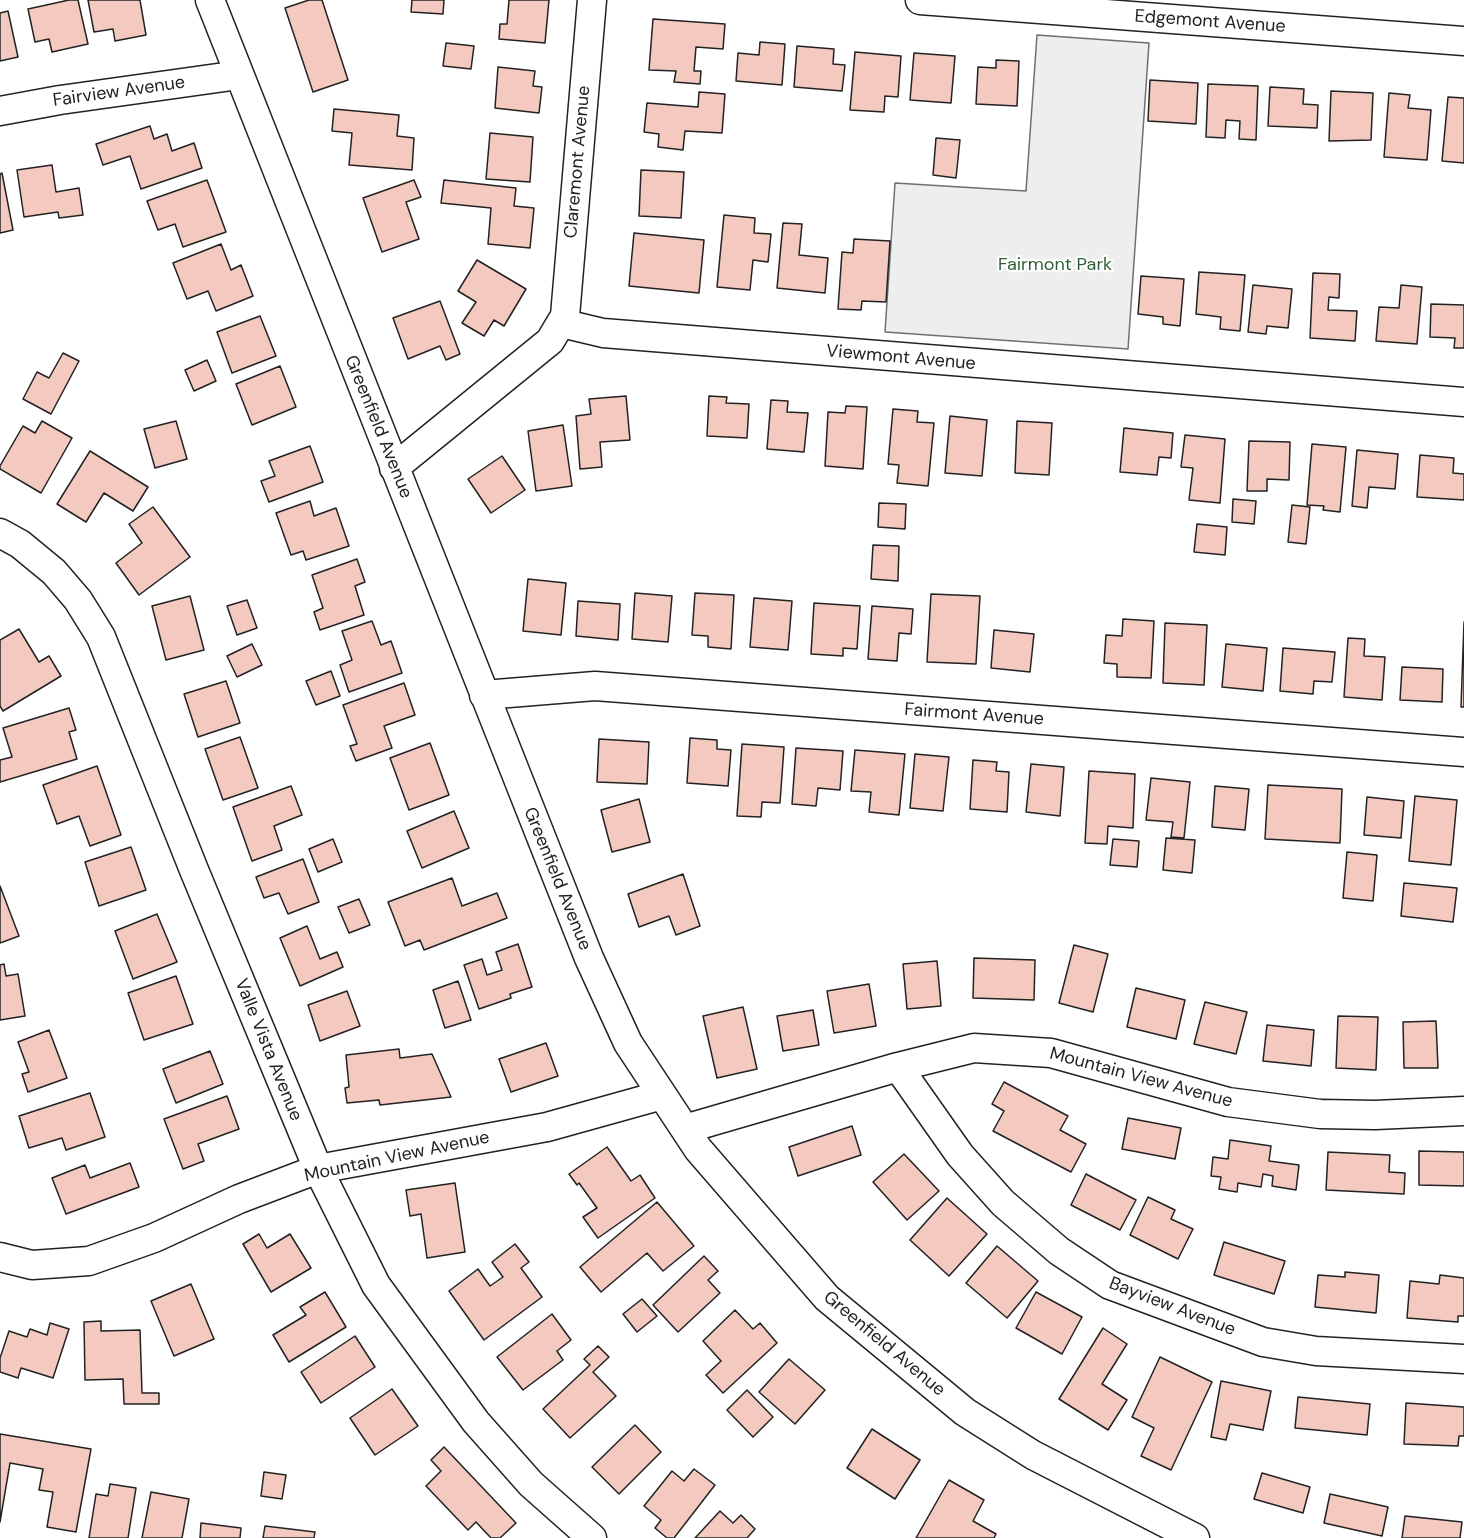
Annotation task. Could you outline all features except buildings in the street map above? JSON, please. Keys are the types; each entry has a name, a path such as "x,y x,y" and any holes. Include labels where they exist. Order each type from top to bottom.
{"street":[{"name":"Greenfield Avenue","path":"210,0 589,958 628,1043 698,1149 827,1298 965,1412 1033,1455 1195,1538"},
{"name":"Claremont Avenue","path":"561,323 565,316 591,0"},
{"name":"Edgemont Avenue","path":"920,0 1464,41"},
{"name":"Fairview Avenue","path":"0,111 60,100 239,75"},
{"name":"Viewmont Avenue","path":"561,323 615,334 1464,402"},
{"path":"394,468 550,341 561,323"},
{"name":"Valle Vista Avenue","path":"0,532 20,544 54,572 78,600 101,637 318,1169 376,1285 476,1422 531,1484 592,1538"},
{"name":"Fairmont Avenue","path":"484,695 596,686 1464,752"},
{"name":"Mountain View Avenue","path":"685,1129 898,1067 975,1048 1051,1053 1228,1102 1320,1114 1375,1115 1464,1111"},
{"name":"Bayview Avenue","path":"898,1067 960,1155 1003,1203 1059,1251 1110,1285 1263,1342 1316,1351 1464,1359"},
{"name":"Mountain View Avenue","path":"0,1257 32,1265 88,1261 154,1238 239,1199 318,1169 547,1127 662,1095"}],"green space":[{"name":"Fairmont Park","path":"1037,35 1149,43 1128,349 885,332 895,183 1026,191"}]}
